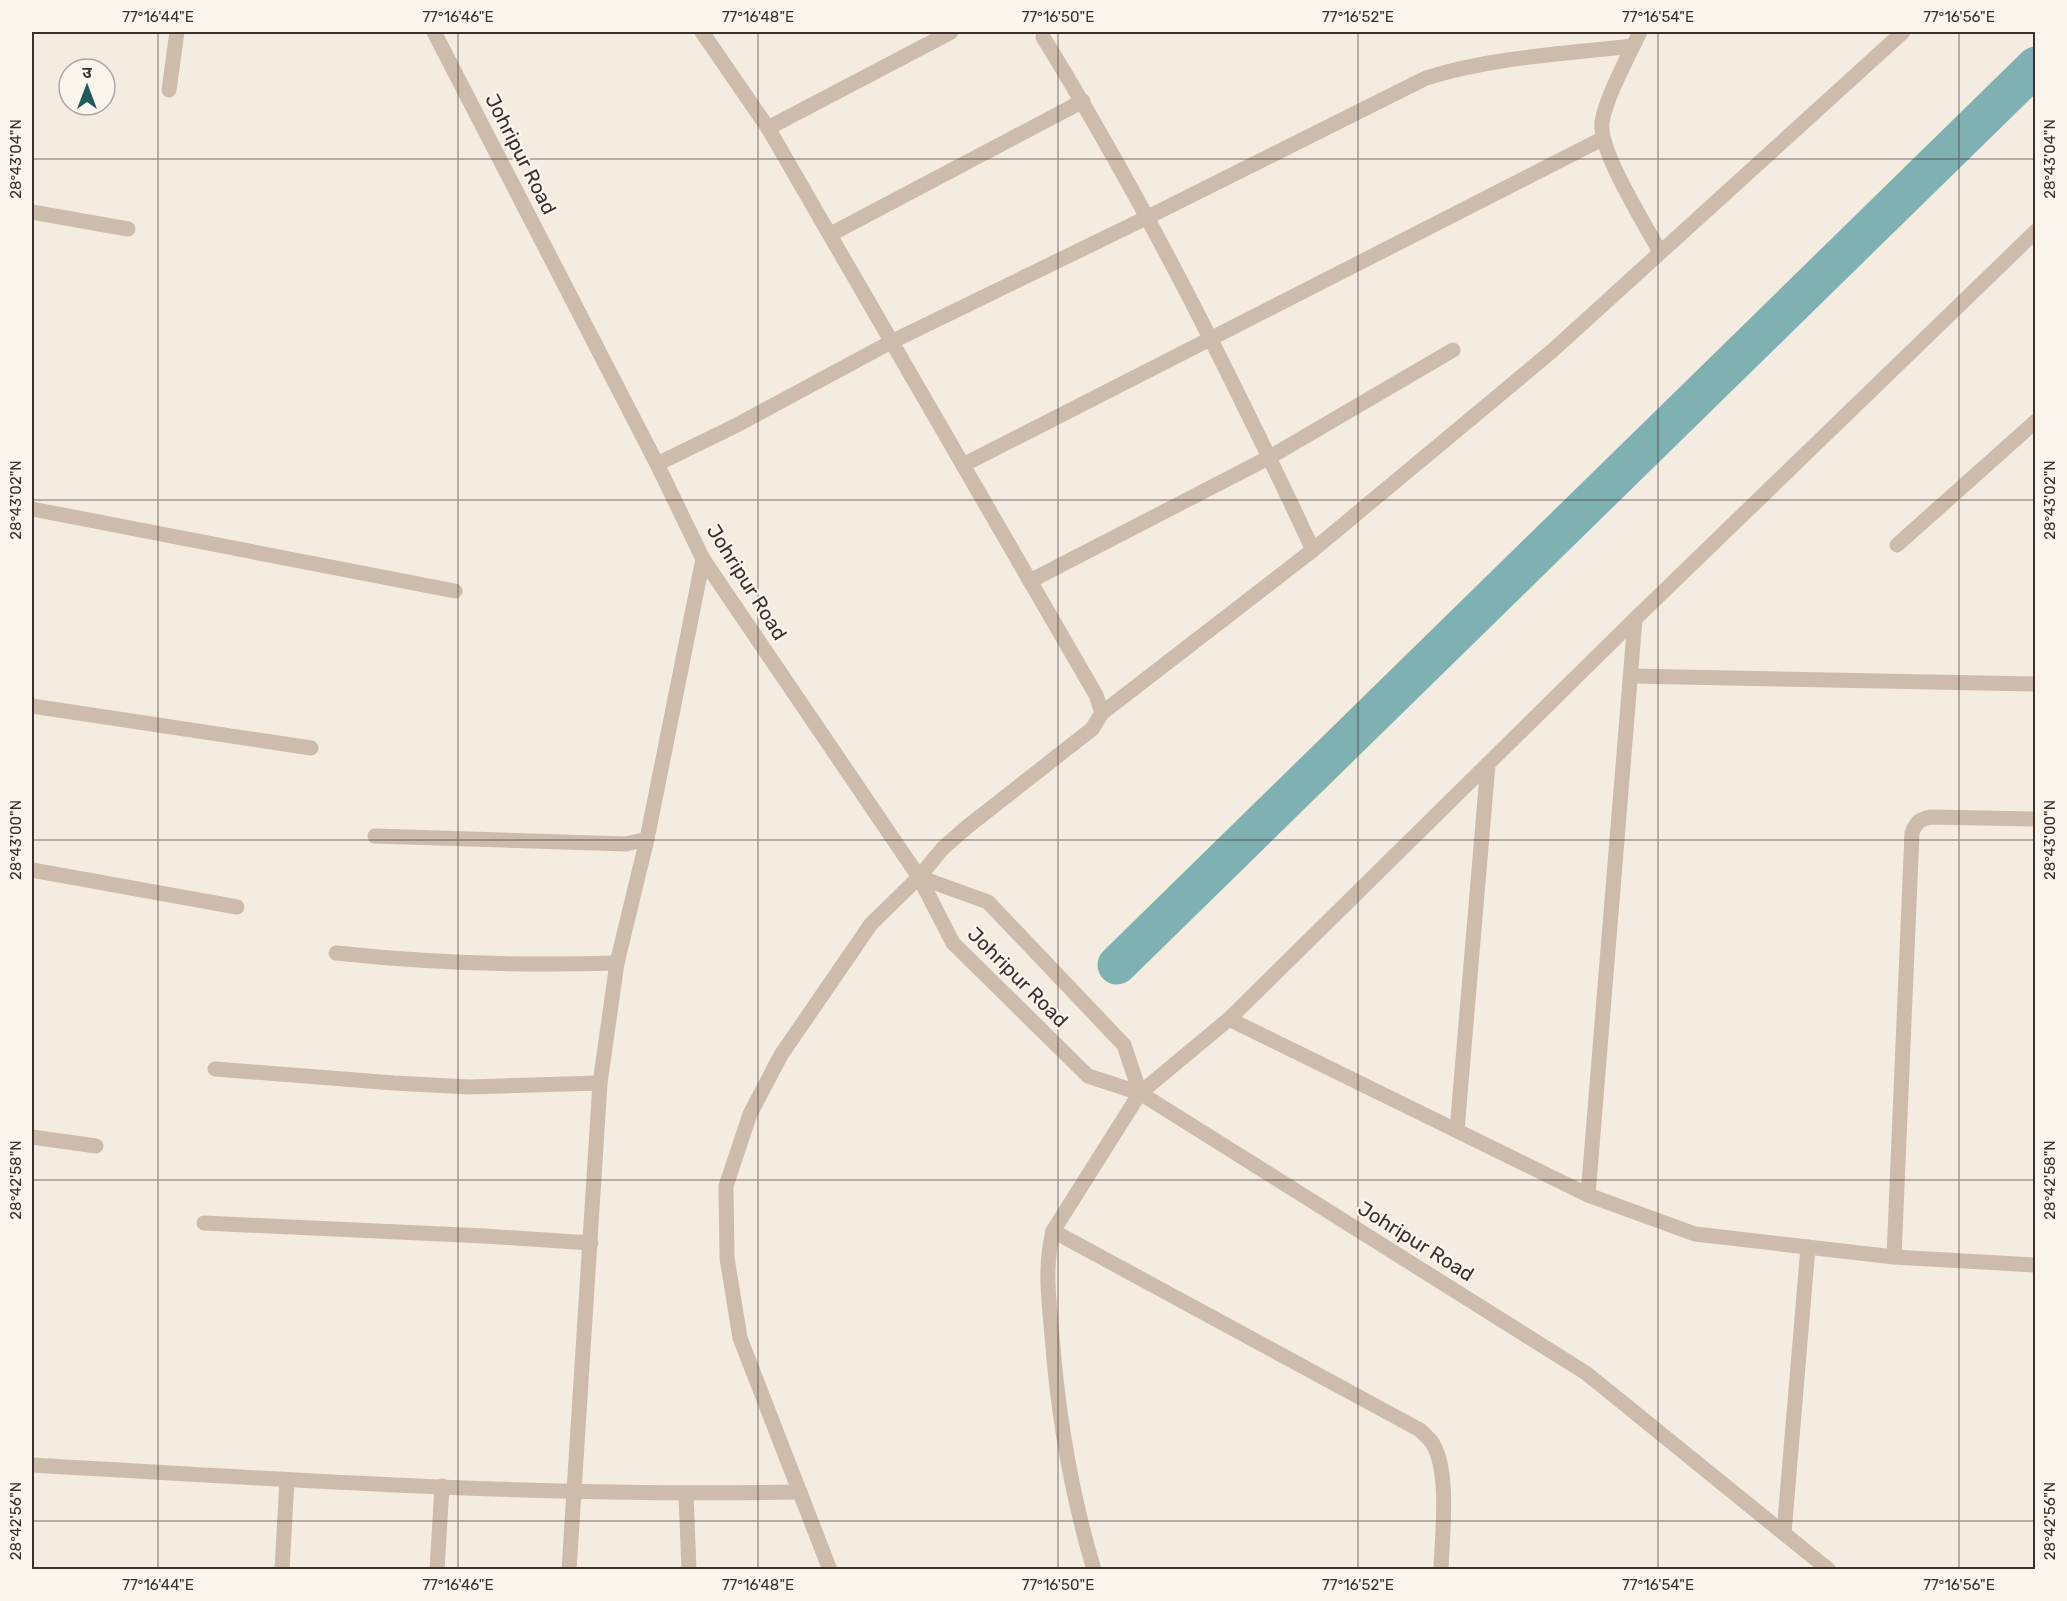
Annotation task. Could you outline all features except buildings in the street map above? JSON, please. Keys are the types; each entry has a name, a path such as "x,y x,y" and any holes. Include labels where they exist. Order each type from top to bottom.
{"street":[{"path":"169,90 177,32"},
{"name":"Johripur Road","path":"434,32 657,464 702,559 919,877 953,943 1088,1076 1140,1093 1586,1373 1829,1569"},
{"path":"702,32 768,128 831,234 891,342 1096,695 1102,713"},
{"path":"768,128 951,32"},
{"path":"830,1569 740,1338 727,1258 726,1186 750,1114 781,1055 871,924 919,877 943,848 1092,729 1102,713 1313,550 1552,351 1903,32"},
{"path":"1043,36 1083,101 1148,217 1270,457 1313,550"},
{"path":"657,464 735,426 891,342 1426,78 1492,62 1636,39"},
{"path":"1636,39 1606,109 1602,123 1602,139 1660,252"},
{"path":"831,234 1083,101"},
{"path":"963,465 1602,139"},
{"path":"32,212 128,229"},
{"path":"1094,1569 1071,1478 1057,1402 1047,1275 1048,1253 1053,1231 1140,1093 1229,1019 1635,619 2036,231"},
{"path":"1030,581 1270,457 1453,350"},
{"path":"1897,545 2036,421"},
{"path":"32,509 454,591"},
{"path":"569,1569 572,1491 591,1243 600,1083 617,963 647,839 702,559"},
{"path":"1588,1195 1635,619"},
{"path":"1631,676 2036,684"},
{"path":"32,705 311,748"},
{"path":"1457,1130 1488,764"},
{"path":"1894,1257 1912,833 1915,825 1921,819 1931,817 2036,819"},
{"path":"375,836 626,844 647,839"},
{"path":"32,870 237,907"},
{"path":"919,877 988,902 1124,1044 1140,1093"},
{"path":"336,953 475,964 617,963"},
{"path":"1229,1019 1588,1195 1695,1234 1894,1257 2036,1265"},
{"path":"215,1069 469,1087 600,1083"},
{"path":"32,1137 96,1146"},
{"path":"204,1223 591,1243"},
{"path":"1053,1231 1420,1430 1432,1443 1440,1464 1443,1486 1441,1569"},
{"path":"1785,1533 1808,1247"},
{"path":"32,1465 286,1480 572,1491 686,1494 800,1492"},
{"path":"282,1569 286,1480"},
{"path":"437,1569 442,1486"},
{"path":"686,1494 689,1569"}],"waterway":[{"path":"1117,965 2036,66"}]}
